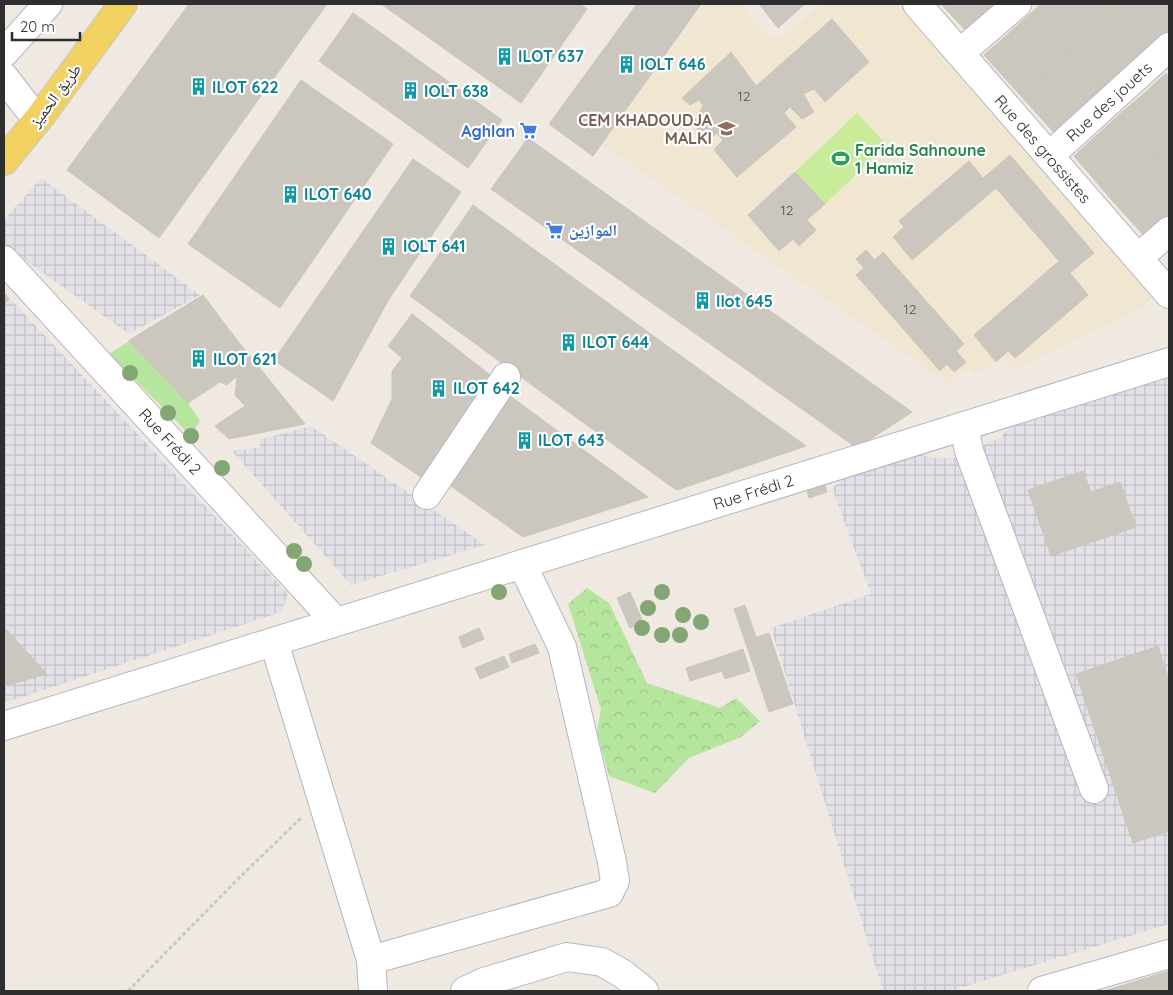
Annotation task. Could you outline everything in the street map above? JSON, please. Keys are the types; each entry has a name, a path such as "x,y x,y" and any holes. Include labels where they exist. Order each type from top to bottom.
{"main road":[{"name":"طريق الحميز","path":"4,137 28,108 104,4"},
{"name":"طريق الحميز","path":"4,161 40,117 123,4"}],"street":[{"path":"4,54 48,4"},
{"name":"Rue des grossistes","path":"917,4 1169,294"},
{"path":"960,53 1017,4"},
{"name":"Rue des jouets","path":"1049,156 1169,47"},
{"path":"4,77 28,108"},
{"path":"1138,258 1169,231"},
{"name":"Rue Frédi 2","path":"4,260 336,622"},
{"name":"Rue Frédi 2","path":"4,726 1169,362"},
{"path":"427,495 506,377"},
{"path":"964,426 969,451 1094,789"},
{"path":"371,960 609,893 615,882 610,852 562,647 522,564"},
{"path":"274,642 371,960 373,991"},
{"path":"1042,991 1169,954"},
{"path":"465,991 484,982 567,957 602,962 623,974 644,991"}],"path":[{"path":"128,991 322,797"}],"shaded area":[{"name":"Farida Sahnoune 1 Hamiz","path":"703,4 740,4 767,36 784,37 821,4 904,4 1143,276 1153,289 1151,299 1141,308 1015,370 1002,356 975,375 968,368 949,384 602,144"},
{"path":"41,178 200,295 129,334 4,245 4,220"},
{"path":"4,292 288,594 281,612 4,703"},
{"path":"1169,372 1169,924 950,991 883,991 771,628 871,594 832,488 859,467 916,454 937,458 959,457 999,438 1013,425"},
{"path":"311,426 485,545 351,585 232,451 261,447 259,440"}],"green space":[{"name":"Farida Sahnoune 1 Hamiz","path":"857,113 887,145 825,204 795,172"},
{"path":"128,342 188,403 200,421 191,436 109,354"},
{"path":"587,588 609,603 647,683 720,708 736,698 760,721 741,737 689,758 655,793 609,776 597,732 601,709 568,604"}],"building":[{"name":"ILOT 622","path":"189,4 327,4 159,238 67,170"},
{"name":"ILOT 637","path":"381,4 580,4 587,9 521,103"},
{"name":"IOLT 646","path":"637,4 701,4 593,156 549,124"},
{"path":"759,4 805,4 778,28"},
{"path":"941,4 983,4 991,12 968,33"},
{"path":"983,4 1001,4 991,12"},
{"path":"1041,4 1061,4 1089,35 1068,54 1031,13"},
{"path":"1061,4 1105,4 1113,13 1089,35"},
{"path":"1105,4 1124,4 1113,13"},
{"path":"1124,4 1146,4 1169,30 1169,37 1150,54 1113,13"},
{"path":"1146,4 1169,4 1169,30"},
{"name":"IOLT 638","path":"353,13 502,120 468,168 319,61"},
{"path":"1031,13 1068,54 1045,75 1008,34"},
{"path":"1113,13 1150,54 1125,76 1089,35"},
{"path":"832,19 869,62 825,102 814,89 803,94 814,112 802,119 790,107 784,113 796,127 737,177 714,150 723,140 716,133 709,142 693,124 703,106 699,100 690,105 682,98 731,52 756,86"},
{"path":"1008,34 1045,75 1021,96 984,55"},
{"path":"1089,35 1126,76 1105,95 1068,54"},
{"path":"1068,54 1105,95 1082,116 1045,75"},
{"path":"1166,73 1169,77 1169,127 1141,96"},
{"path":"1045,75 1082,116 1058,137 1021,96"},
{"name":"ILOT 640","path":"301,80 393,144 280,308 188,244"},
{"path":"1141,96 1169,127 1169,145 1157,155 1120,114"},
{"path":"1120,114 1157,155 1134,176 1097,135"},
{"path":"1097,135 1134,176 1110,198 1074,156"},
{"name":"Ilot 645","path":"528,138 912,412 857,448 491,189"},
{"path":"1169,145 1169,169 1157,155"},
{"path":"1010,155 1094,253 1070,273 1088,295 1015,358 1008,351 996,362 974,335 1059,261 996,188 912,260 893,237 904,227 899,221 969,161 983,178"},
{"path":"1157,155 1169,169 1169,216 1134,176"},
{"name":"IOLT 641","path":"413,159 461,192 389,299 333,401 274,360"},
{"path":"795,172 825,204 807,220 816,230 799,246 793,239 779,251 748,215"},
{"path":"1134,176 1169,216 1147,239 1110,198"},
{"name":"ILOT 644","path":"473,205 806,446 677,490 669,485 410,296"},
{"path":"866,250 875,260 883,252 964,344 956,351 966,362 954,372 947,364 940,371 856,275 864,268 856,259"},
{"path":"4,294 9,299 4,304"},
{"name":"ILOT 621","path":"203,295 305,424 229,439 215,426 245,406 235,395 237,376 227,385 220,382 188,403 128,341"},
{"name":"ILOT 642","path":"412,314 494,378 421,477 371,443 392,399 392,371 402,358 388,346"},
{"name":"ILOT 643","path":"510,396 648,497 523,537 448,484"},
{"path":"1083,471 1091,492 1120,482 1136,527 1051,556 1028,490"},
{"path":"824,481 827,492 809,498 806,487"},
{"path":"630,592 643,622 630,628 617,598"},
{"path":"745,605 756,637 745,641 734,609"},
{"path":"4,627 47,674 4,686"},
{"path":"479,628 484,639 463,648 459,637"},
{"path":"769,633 793,704 769,712 745,641"},
{"path":"535,644 539,653 512,663 509,654"},
{"path":"1158,646 1169,680 1169,831 1133,843 1076,674"},
{"path":"743,649 750,671 725,679 717,658"},
{"path":"504,656 509,667 480,679 475,668"},
{"path":"717,658 722,671 690,681 686,668"},
{"path":"1169,971 1169,991 1104,991"}],"place":[{"name":"ILOT 637","path":"504,56"},
{"name":"IOLT 646","path":"626,64"},
{"name":"ILOT 622","path":"198,87"},
{"name":"IOLT 638","path":"410,91"},
{"name":"CEM KHADOUDJA MALKI","path":"726,129"},
{"name":"Aghlan","path":"529,131"},
{"name":"Farida Sahnoune 1 Hamiz","path":"841,159"},
{"name":"ILOT 640","path":"290,194"},
{"name":"الموازين","path":"555,230"},
{"name":"IOLT 641","path":"389,246"},
{"name":"Ilot 645","path":"702,301"},
{"name":"ILOT 644","path":"568,342"},
{"name":"ILOT 621","path":"199,359"},
{"name":"ILOT 642","path":"439,388"},
{"name":"ILOT 643","path":"524,440"}]}
